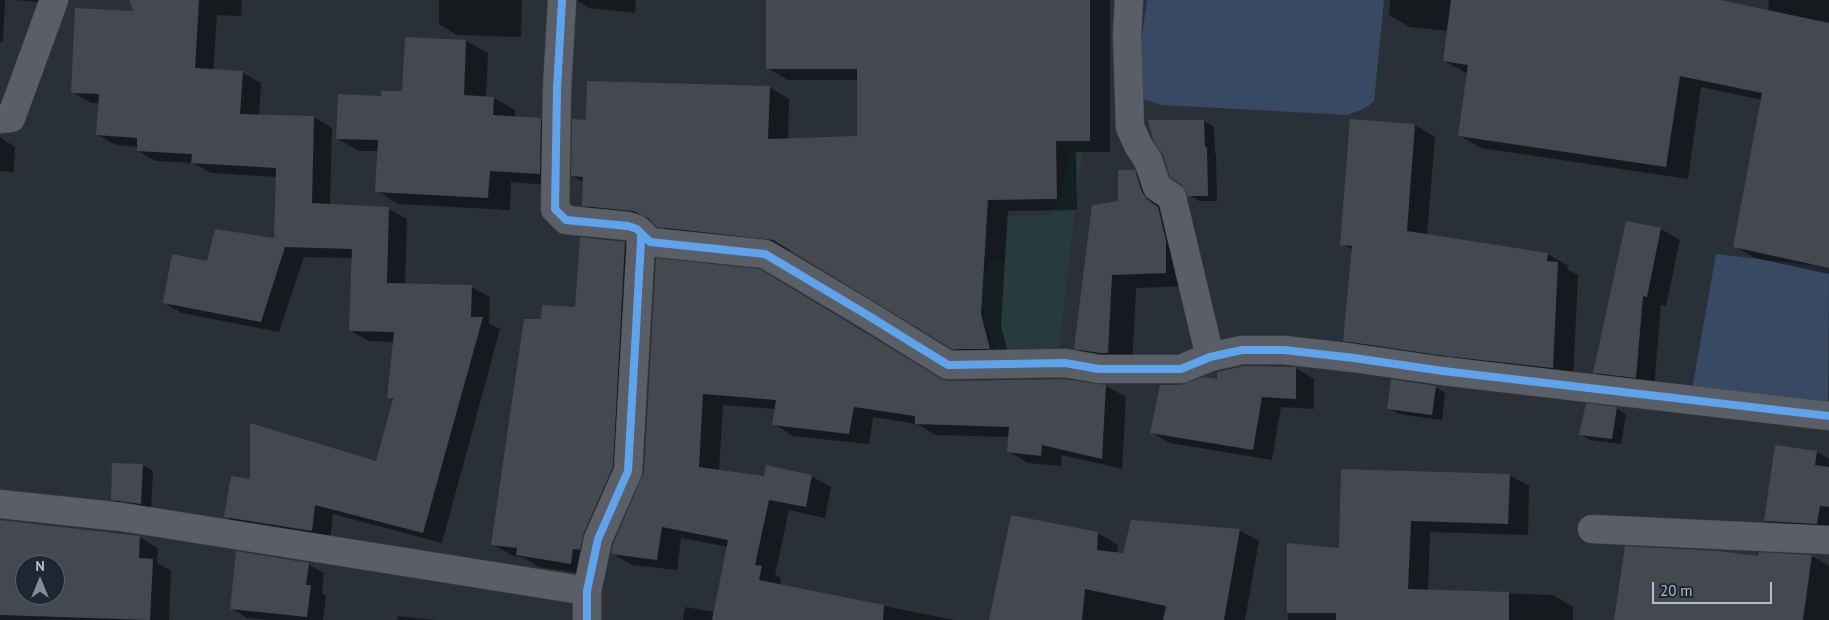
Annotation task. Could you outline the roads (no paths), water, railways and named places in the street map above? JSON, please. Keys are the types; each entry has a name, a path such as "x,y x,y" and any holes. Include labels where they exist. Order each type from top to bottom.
{"street":[{"path":"0,119 11,118 54,0"},
{"path":"562,0 557,90 555,209 566,220 628,226 637,229 650,242 765,254 948,365 1065,363 1099,369 1181,369 1210,357 1242,350 1284,350 1442,371 1829,416"},
{"path":"1129,0 1127,35 1130,127 1138,145 1148,160 1157,187 1172,197 1210,357"},
{"path":"587,620 587,591 598,538 628,471 636,350 640,233"},
{"path":"0,504 122,516 587,591"},
{"path":"1592,528 1829,540"}],"water":[{"path":"1147,0 1384,0 1374,102 1348,115 1162,105 1140,98 1137,70"},
{"path":"1716,254 1829,267 1828,407 1691,395"}]}
